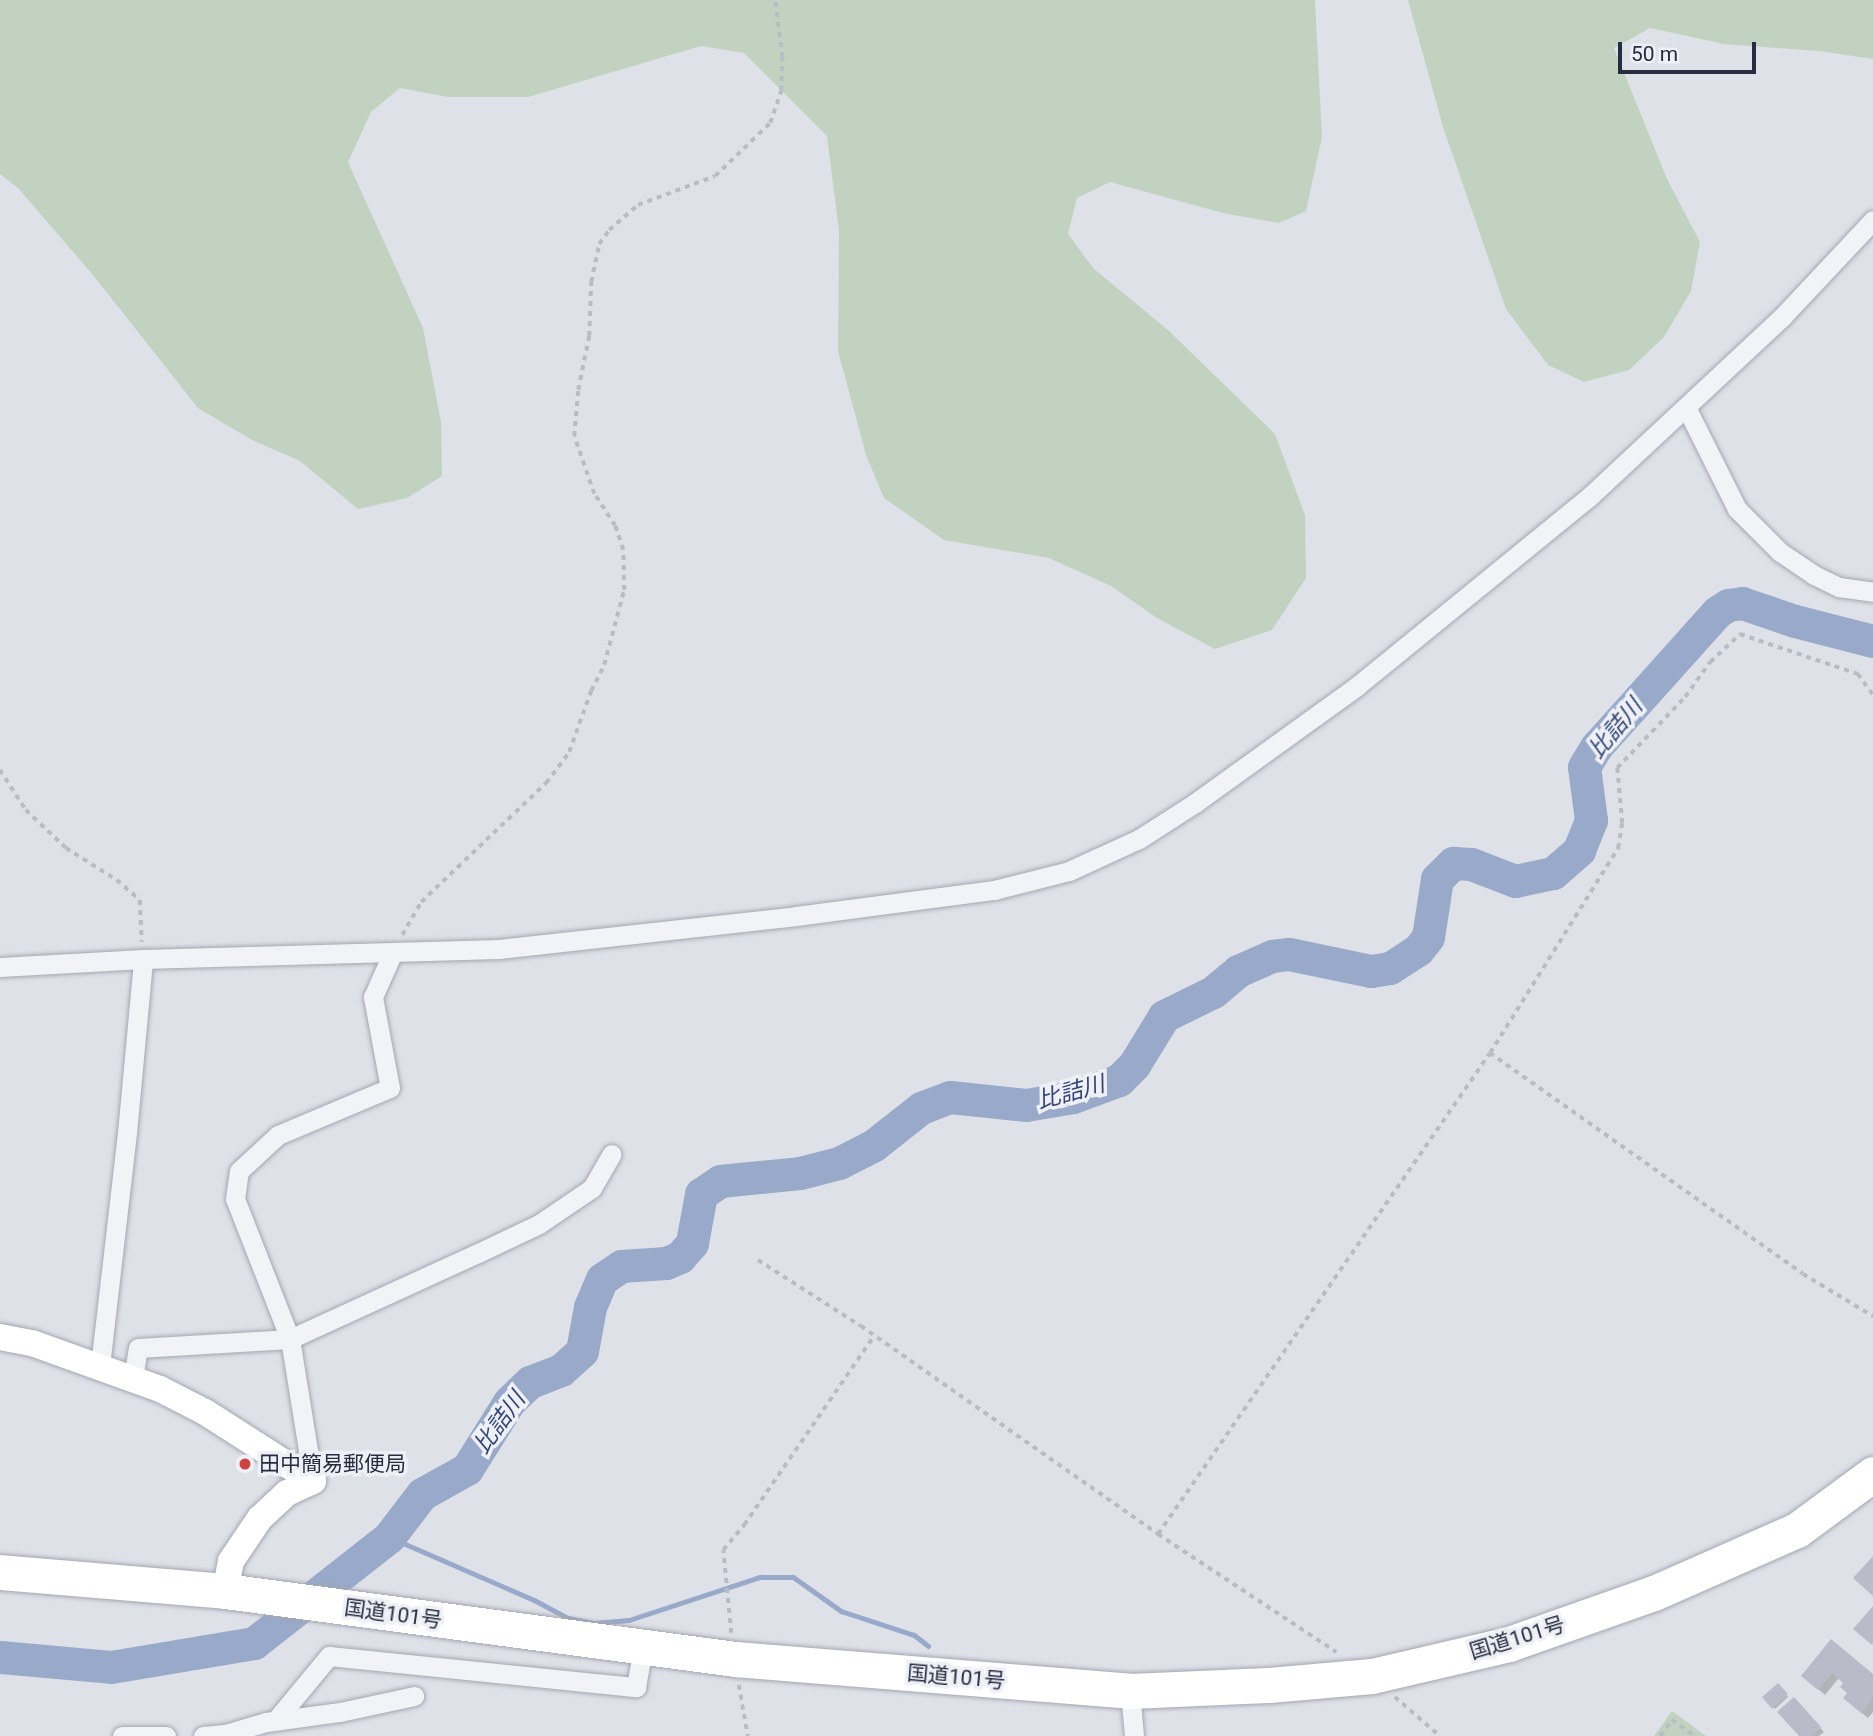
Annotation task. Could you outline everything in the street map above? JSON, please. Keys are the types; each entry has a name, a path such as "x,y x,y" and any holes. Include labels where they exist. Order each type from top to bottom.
{"highway":[{"name":"国道101号","path":"0,1572 225,1591 643,1649 735,1659 1130,1690 1269,1685 1372,1676 1509,1644 1654,1593 1797,1530 1873,1474"}],"street":[{"path":"0,967 143,959 499,949 796,916 994,890 1069,871 1139,839 1195,803 1357,685 1589,497 1687,409 1782,317 1873,220"},
{"path":"1687,409 1737,509 1780,552 1814,575 1839,587 1873,592"},
{"path":"313,1481 290,1339 235,1199 239,1171 278,1135 390,1088 373,997 393,952"},
{"path":"100,1366 127,1133 143,959"},
{"path":"133,1379 138,1348 290,1339 539,1224 592,1188 612,1154"},
{"path":"0,1337 32,1343 100,1366 205,1412 313,1481"},
{"path":"225,1591 231,1561 260,1518 287,1493 313,1481"},
{"path":"276,1720 329,1656 636,1688 643,1649"},
{"path":"1130,1690 1134,1736"},
{"path":"203,1736 276,1720 340,1712 414,1696"},
{"path":"122,1736 166,1736"}],"path":[{"path":"393,952 421,902 546,783 569,752 591,691 604,665 624,590 623,550 615,526 594,494 574,436 578,390 589,336 591,282 599,244 609,230 638,205 715,176 770,123 781,91 782,57 775,0"},
{"path":"1158,1534 1490,1053 1618,848 1622,823 1616,768 1685,697 1710,662 1740,634 1858,674 1873,695"},
{"path":"0,770 26,810 66,848 117,880 140,900 143,959"},
{"path":"1490,1053 1803,1274 1873,1316"},
{"path":"758,1260 1338,1654"},
{"path":"748,1736 724,1587 723,1550 744,1525 873,1336"},
{"path":"1372,1676 1440,1736"},
{"path":"1660,1736 1672,1720 1695,1736"}],"green space":[{"path":"0,0 1315,0 1322,137 1306,211 1279,223 1223,213 1110,182 1077,198 1068,234 1094,269 1168,330 1275,434 1305,515 1306,578 1272,630 1215,649 1157,618 1111,586 1049,558 944,540 884,498 866,455 838,351 839,231 827,136 744,53 701,46 528,97 448,97 400,88 371,112 348,162 423,328 441,422 442,476 407,498 358,509 300,461 252,440 198,408 93,275 18,188 0,174"},
{"path":"1408,0 1873,0 1873,59 1819,51 1724,44 1650,28 1614,48 1667,179 1700,242 1691,291 1664,337 1629,370 1584,382 1548,365 1506,309 1443,127"},
{"path":"1672,1711 1706,1736 1654,1736"}],"building":[{"path":"1873,1556 1873,1596 1853,1578"},
{"path":"1873,1606 1873,1643 1872,1645 1853,1629"},
{"path":"1831,1639 1873,1674 1873,1698 1861,1713 1843,1698 1847,1693 1840,1687 1843,1683 1832,1673 1818,1690 1801,1676"},
{"path":"1778,1683 1788,1694 1772,1709 1762,1697"},
{"path":"1794,1697 1821,1727 1812,1736 1799,1736 1777,1712"}],"waterway":[{"name":"比詰川","path":"0,1657 111,1667 254,1643 389,1537 422,1494 467,1469 509,1402 530,1382 561,1370 582,1351 590,1307 602,1279 621,1266 666,1263 680,1257 692,1243 701,1194 720,1181 800,1173 839,1163 874,1145 921,1108 950,1097 1026,1105 1073,1097 1119,1080 1134,1065 1164,1016 1213,992 1238,971 1272,956 1289,954 1371,971 1390,968 1418,950 1428,937 1437,879 1453,863 1471,864 1515,881 1553,873 1579,850 1591,820 1584,767 1596,747 1717,612 1728,605 1742,603 1795,621 1873,641"},
{"path":"389,1537 534,1600 568,1618 594,1623 629,1620 760,1577 793,1577 841,1611 914,1635 928,1646"}],"place":[{"name":"田中簡易郵便局","path":"245,1464"}]}
